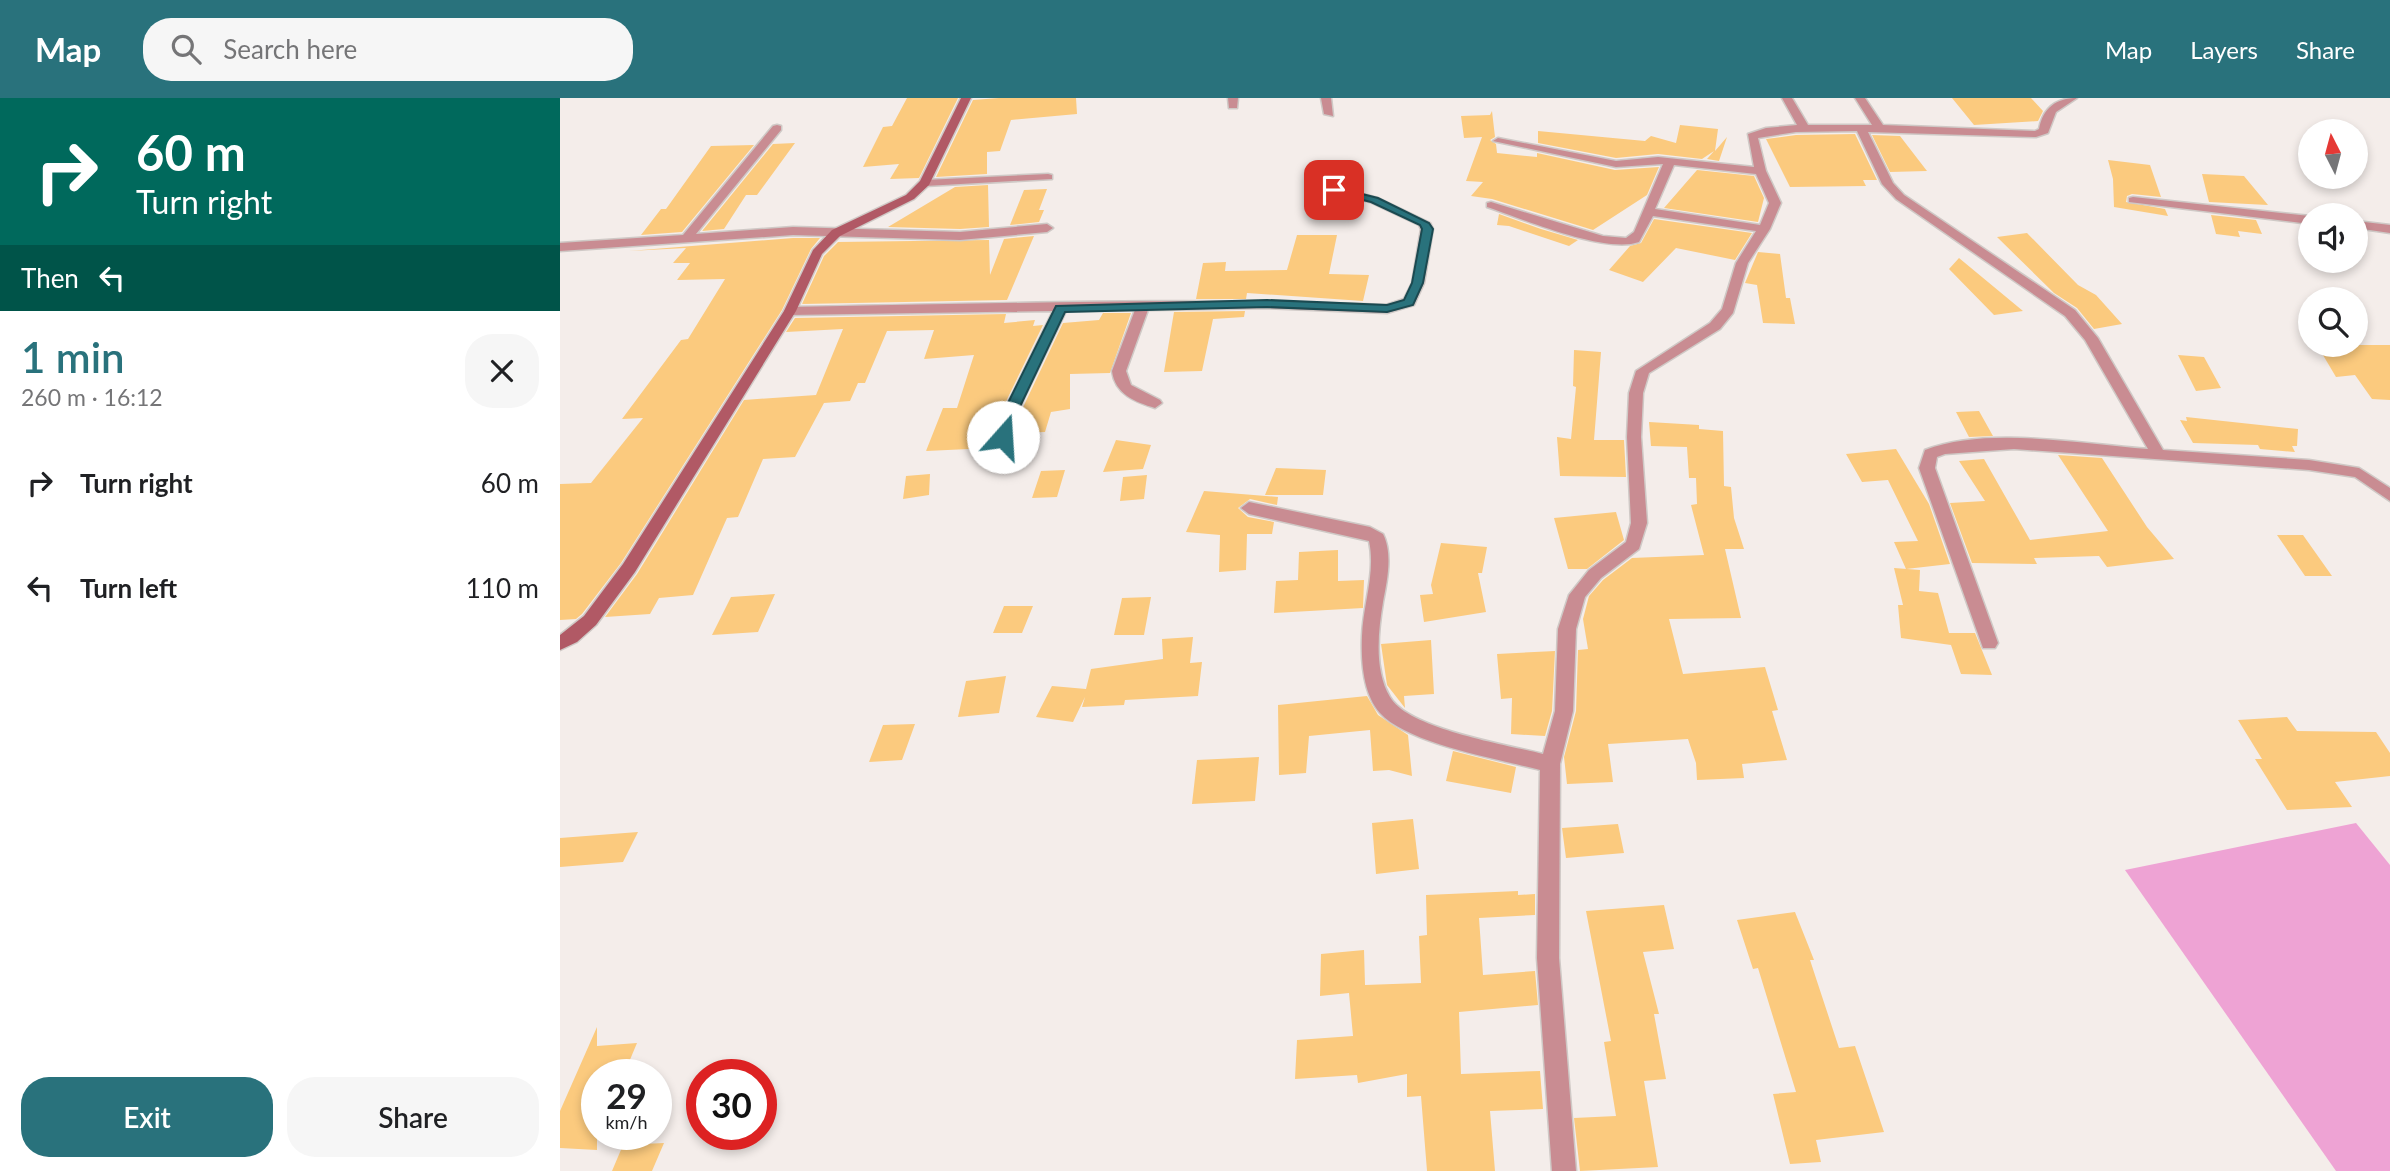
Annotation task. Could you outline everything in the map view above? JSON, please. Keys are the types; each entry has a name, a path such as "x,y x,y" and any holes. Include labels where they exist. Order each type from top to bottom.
{"street":[{"path":"560,643 572,639 599,609 629,568 790,311 817,254 836,233 910,197 925,183 966,98"},
{"path":"1326,98 1329,114"},
{"path":"1787,98 1804,128"},
{"path":"1860,98 1888,184 1900,197 2070,313 2091,338 2157,452"},
{"path":"1563,1171 1548,958 1550,764 1564,711 1567,629 1577,595 1595,574 1633,545 1639,523 1634,438 1636,393 1643,371 1715,326 1722,318 1728,310 1742,263 1764,229 1775,203 1760,171 1752,136 1755,131 1804,128 2036,134 2044,131 2046,118 2054,106 2072,98"},
{"path":"686,239 777,128"},
{"path":"1498,141 1616,163 1670,162 1760,171"},
{"path":"1491,205 1616,242 1634,239 1649,212 1670,162"},
{"path":"925,183 1048,177"},
{"path":"790,311 1267,304 1378,309 1402,306 1409,302 1418,283 1427,229 1424,223 1374,200 1334,190"},
{"path":"2133,200 2298,219"},
{"path":"1649,212 1764,229"},
{"path":"2368,226 2390,229"},
{"path":"560,247 793,231 960,236 1047,229"},
{"path":"1143,305 1119,371 1119,382 1129,393 1155,403"},
{"path":"999,455 1007,419 1060,309"},
{"path":"1989,643 1927,468 1930,454 1942,449 2014,443 2157,452 2346,469 2368,477 2390,496"},
{"path":"1250,508 1370,533 1377,538 1380,560 1371,637 1375,687 1387,709 1411,727 1550,764"}],"shaded area":[{"path":"2356,823 2390,865 2390,1171 2336,1171 2125,870"}],"building":[{"path":"907,98 958,98 919,178 890,179 899,164 863,167 883,127 892,126"},
{"path":"1076,98 1077,114 1011,120 1000,151 987,152 987,174 936,177 973,100"},
{"path":"1952,98 2031,98 2043,111 2038,121 1974,125"},
{"path":"1492,111 1495,137 1490,140 1496,144 1497,153 1537,157 1537,153 1615,170 1659,167 1647,195 1593,230 1492,199 1471,196 1483,182 1466,181 1482,137 1464,138 1461,116 1490,115"},
{"path":"1680,125 1718,129 1715,151 1727,137 1719,161 1707,159 1714,151 1702,159 1658,154 1616,158 1538,143 1538,131 1645,141 1651,136 1676,143"},
{"path":"1855,134 1877,180 1863,180 1866,186 1790,187 1766,139 1796,135"},
{"path":"1872,135 1900,136 1927,171 1890,172"},
{"path":"795,143 757,195 746,195 724,229 702,231 773,144"},
{"path":"754,145 682,232 641,235 661,209 666,209 711,146"},
{"path":"2108,160 2150,165 2161,197 2132,194 2127,196 2126,202 2165,209 2168,216 2114,207 2113,179"},
{"path":"1697,170 1754,176 1764,198 1758,222 1664,208"},
{"path":"2202,174 2244,176 2268,205 2209,202"},
{"path":"988,185 989,227 888,227 955,187"},
{"path":"1047,189 1039,210 1044,210 1039,222 1010,225 1024,190"},
{"path":"1499,214 1578,240 1569,246 1509,226 1497,225"},
{"path":"2211,215 2256,220 2262,234 2238,231 2240,237 2216,234"},
{"path":"1654,219 1752,233 1735,260 1676,248 1643,282 1609,270 1630,246 1641,243"},
{"path":"2027,233 2078,285 2096,295 2122,324 2094,329 2077,308 2054,293 1997,237"},
{"path":"1297,235 1337,235 1329,274 1369,275 1363,301 1247,293 1246,299 1196,299 1203,263 1226,262 1225,271 1287,270"},
{"path":"1034,236 1007,300 802,304 824,256 838,242 989,240 990,275 1004,239"},
{"path":"820,238 811,249 782,310 621,563 582,614 576,619 560,620 560,484 591,483 643,418 622,419 681,340 688,339 725,279 677,280 690,263 673,263 686,248 629,251"},
{"path":"1758,252 1780,254 1786,298 1790,298 1795,324 1763,323 1757,285 1745,283"},
{"path":"1959,258 2023,311 1994,315 1949,269"},
{"path":"1245,311 1244,317 1213,319 1202,371 1164,372 1174,312"},
{"path":"1103,313 1131,313 1110,373 1070,374 1070,409 1051,412 1045,432 1014,433 1017,420 1063,323 1099,320"},
{"path":"1006,314 1004,323 1035,320 1033,326 1043,325 998,418 990,448 926,451 943,408 957,408 974,355 924,359 934,330 887,331 865,383 858,383 850,401 824,403 795,457 763,459 738,517 727,518 693,595 659,598 650,614 605,617 637,574 744,400 816,395 843,329 786,332 795,318"},
{"path":"2368,345 2390,345 2390,400 2372,399 2355,375 2336,377 2324,357 2368,357"},
{"path":"1574,350 1601,352 1594,440 1624,440 1626,477 1560,476 1557,437 1571,439 1576,387 1573,386"},
{"path":"2178,355 2204,357 2221,388 2196,391"},
{"path":"1979,411 1993,436 1969,437 1956,412"},
{"path":"2186,417 2298,429 2297,446 2292,446 2295,452 2260,449 2258,445 2193,443 2180,420 2187,421"},
{"path":"1649,422 1699,425 1699,429 1723,431 1724,486 1731,487 1734,518 1744,549 1725,549 1741,618 1669,619 1683,674 1765,667 1778,710 1772,711 1787,760 1742,764 1744,778 1697,780 1696,763 1688,739 1608,744 1613,782 1567,784 1564,757 1576,711 1578,650 1588,649 1583,619 1589,596 1603,580 1632,558 1704,555 1691,505 1697,504 1696,478 1689,478 1687,447 1651,446"},
{"path":"1116,440 1151,445 1143,469 1103,472"},
{"path":"1896,449 1929,504 1950,564 1906,569 1894,542 1918,541 1888,480 1862,482 1846,454"},
{"path":"2058,455 2102,458 2147,527 2174,559 2107,567 2099,556 2034,558 2037,564 1972,563 1950,503 1985,501 1959,461 1984,459 2030,540 2108,531"},
{"path":"1276,468 1326,470 1323,495 1265,495"},
{"path":"1065,470 1057,497 1032,498 1041,471"},
{"path":"930,474 929,495 903,499 906,476"},
{"path":"1147,475 1144,499 1120,501 1123,477"},
{"path":"1204,491 1278,497 1277,505 1250,499 1238,508 1248,517 1274,522 1272,534 1247,534 1246,570 1219,572 1220,535 1186,532"},
{"path":"1616,512 1624,540 1587,569 1568,569 1554,518"},
{"path":"2277,535 2303,535 2332,576 2305,576"},
{"path":"1441,543 1487,547 1482,573 1478,573 1486,612 1424,622 1420,595 1433,594 1431,585"},
{"path":"1338,550 1338,581 1364,580 1363,608 1274,613 1276,581 1298,580 1299,552"},
{"path":"1894,568 1920,570 1919,591 1938,593 1949,633 1975,633 1992,675 1961,674 1951,645 1901,638 1898,605 1903,605"},
{"path":"775,594 758,632 712,635 731,597"},
{"path":"1151,597 1144,635 1114,635 1122,598"},
{"path":"1004,606 1033,606 1022,633 993,633"},
{"path":"1193,637 1190,663 1202,662 1198,696 1125,700 1124,705 1082,707 1085,697 1073,722 1036,717 1052,686 1086,689 1091,669 1163,659 1162,639"},
{"path":"1431,640 1434,694 1404,696 1405,708 1387,685 1381,644"},
{"path":"1555,651 1552,711 1545,736 1511,734 1512,698 1501,699 1497,654"},
{"path":"1006,676 999,713 958,717 966,681"},
{"path":"1367,696 1378,715 1408,735 1412,776 1389,770 1373,771 1370,730 1309,736 1306,773 1279,775 1278,705"},
{"path":"2287,717 2297,731 2376,732 2390,753 2390,776 2335,782 2352,807 2287,810 2255,759 2262,759 2238,720"},
{"path":"915,724 902,760 869,762 883,725"},
{"path":"1453,751 1516,767 1511,793 1446,781"},
{"path":"1259,757 1255,801 1192,804 1197,760"},
{"path":"1413,819 1419,869 1376,874 1372,823"},
{"path":"1618,824 1624,853 1566,858 1562,828"},
{"path":"638,832 623,862 560,867 560,838"},
{"path":"1518,891 1518,895 1535,894 1535,915 1479,918 1483,975 1535,971 1538,1005 1459,1012 1461,1074 1540,1071 1543,1109 1490,1111 1495,1171 1427,1171 1421,1096 1407,1097 1407,1074 1358,1083 1357,1075 1295,1079 1297,1040 1353,1036 1349,993 1320,996 1321,954 1364,950 1365,985 1421,983 1419,936 1427,935 1426,895"},
{"path":"1664,905 1674,949 1643,952 1659,1014 1654,1014 1666,1079 1644,1081 1658,1167 1580,1171 1574,1118 1616,1116 1604,1042 1611,1041 1586,911"},
{"path":"1795,912 1814,960 1810,960 1839,1048 1855,1046 1884,1132 1816,1140 1821,1162 1790,1164 1773,1094 1796,1092 1758,968 1753,969 1737,920"},
{"path":"597,1027 597,1046 637,1043 630,1059 583,1059"},
{"path":"581,1063 581,1149 560,1148 560,1111"},
{"path":"621,1150 661,1150 652,1171 612,1171"}],"route":[{"path":"1003,437 1007,419 1060,309 1267,304 1387,309 1409,302 1418,283 1427,229 1424,223 1374,200 1334,190"}]}
